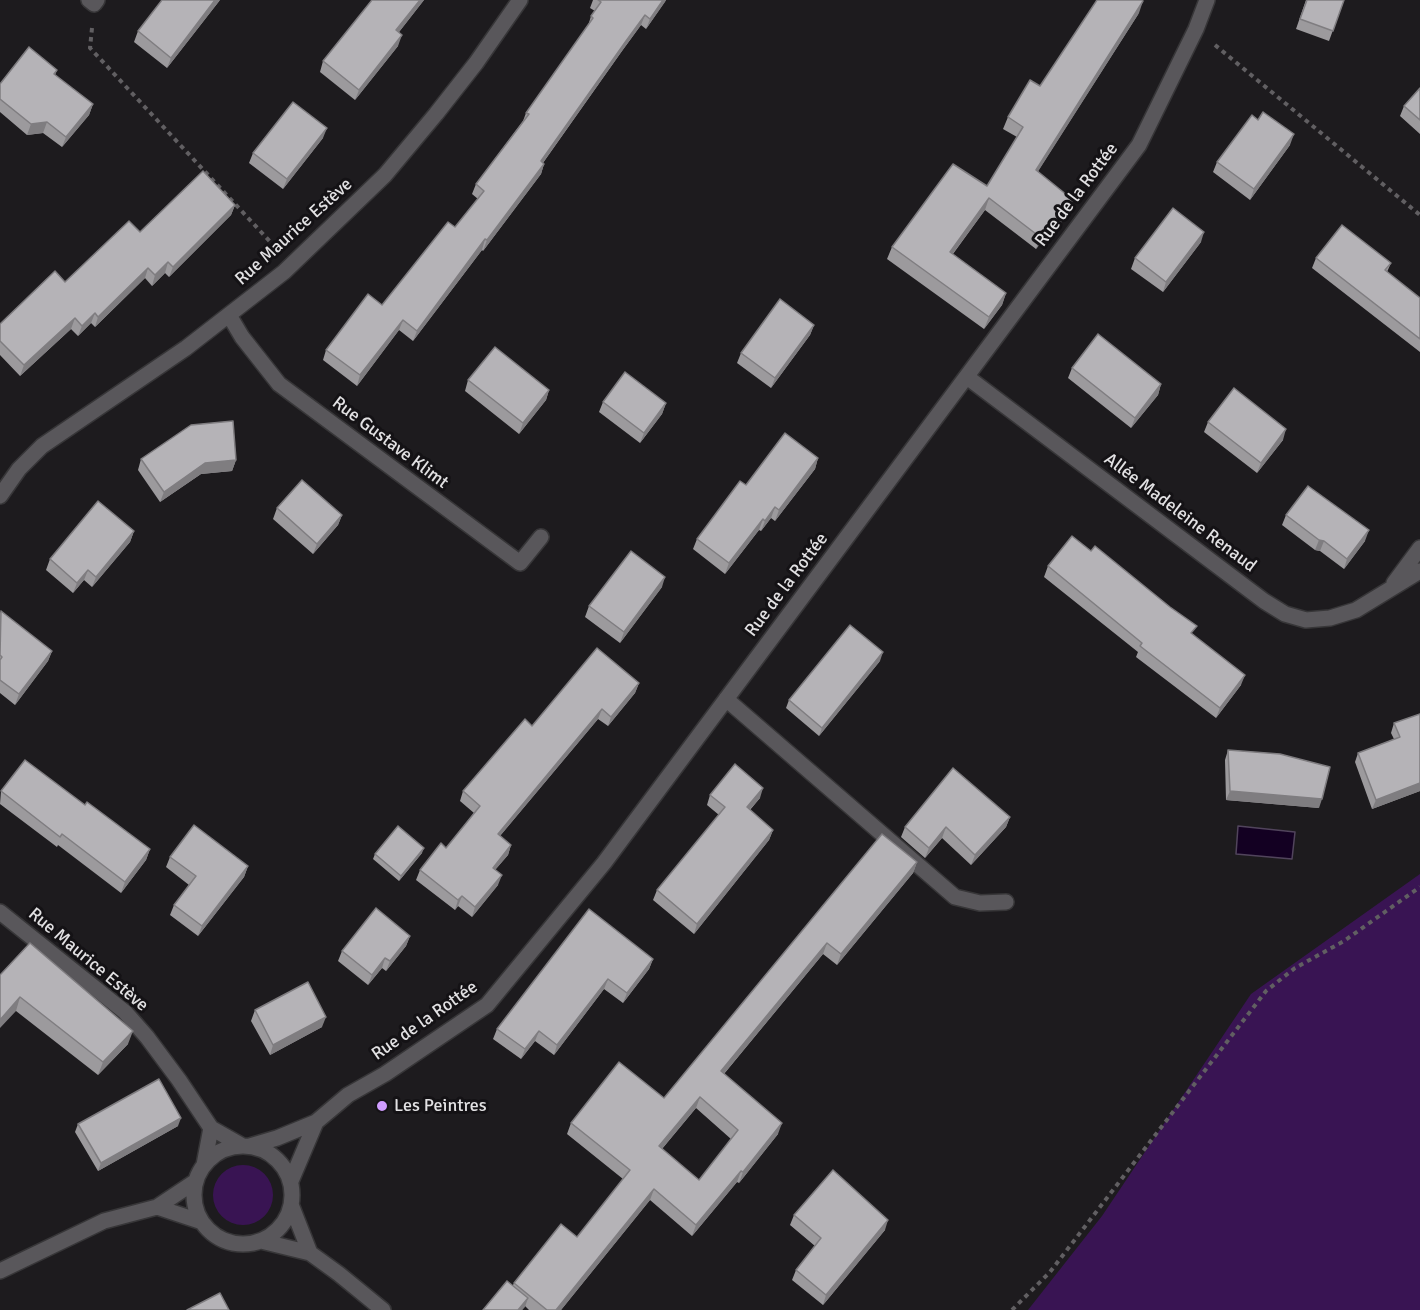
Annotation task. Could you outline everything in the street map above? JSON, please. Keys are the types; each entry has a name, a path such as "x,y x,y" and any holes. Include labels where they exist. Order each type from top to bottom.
{"street":[{"name":"Rue Maurice Estève","path":"0,496 19,469 42,446 186,348 284,272 384,175 476,63 520,0"},
{"name":"Rue de la Rottée","path":"245,1146 316,1122 348,1095 385,1074 487,1005 604,863 1139,145 1196,29 1207,0"},
{"name":"Rue Gustave Klimt","path":"229,315 242,337 279,384 520,563 541,537"},
{"name":"Allée Madeleine Renaud","path":"966,377 1264,601 1285,614 1306,620 1330,618 1356,610 1420,571"},
{"name":"Allée Madeleine Renaud","path":"1386,593 1420,548"},
{"path":"726,699 955,897 980,903 1006,902"},
{"name":"Rue Maurice Estève","path":"0,912 125,1012 179,1080 211,1128 245,1146"},
{"name":"Rue de la Rottée","path":"291,1180 316,1122"},
{"path":"204,1165 214,1155 227,1148 245,1146 264,1149 276,1157 291,1180 292,1207 286,1221 275,1233 261,1241 245,1244 228,1242 213,1234 202,1222 196,1210 194,1195 196,1181 204,1165 211,1128"},
{"path":"0,1271 104,1221 157,1207 196,1181"},
{"path":"157,1207 202,1222"},
{"path":"292,1207 310,1253"},
{"path":"261,1241 310,1253 383,1310"}],"path":[{"path":"93,1 90,48 281,255 308,249"},
{"path":"1196,29 1420,215"},
{"path":"1012,1310 1050,1272 1266,991 1295,968 1344,940 1420,887"}],"shaded area":[{"path":"1238,826 1295,832 1292,859 1236,854"},
{"path":"1420,874 1420,1310 1028,1310 1102,1216 1251,994"},
{"path":"237,1165 249,1165 260,1170 268,1178 273,1195 271,1207 260,1220 249,1225 237,1225 226,1220 218,1212 213,1201 213,1189 218,1178 226,1170"}],"building":[{"path":"162,0 215,0 171,58 138,31"},
{"path":"372,0 420,0 396,30 402,35 359,90 323,61"},
{"path":"598,0 663,0 650,19 645,15 541,161 544,164 417,331 403,320 360,375 326,350 368,294 382,305 448,222 455,227 484,191 476,184 529,114 526,113 593,18 591,16 601,2"},
{"path":"1097,0 1143,1 1036,170 1073,200 1054,227 1051,224 1040,237 989,198 950,252 1006,293 989,317 892,247 953,164 987,186 1023,127 1008,117 1030,80 1040,86"},
{"path":"1307,0 1344,0 1333,31 1300,19"},
{"path":"29,47 57,70 54,74 93,104 66,137 47,122 31,124 0,99 0,84"},
{"path":"1420,88 1420,120 1404,106"},
{"path":"293,102 327,128 287,179 253,153"},
{"path":"1263,112 1294,134 1254,189 1217,162 1252,115 1258,120"},
{"path":"203,171 235,205 173,267 168,262 155,275 148,268 98,317 95,313 82,326 75,318 24,365 0,341 0,324 55,271 65,282 129,221 140,232"},
{"path":"1173,208 1204,232 1166,282 1135,258"},
{"path":"1342,225 1391,263 1385,270 1420,298 1420,339 1316,258"},
{"path":"780,299 814,325 775,378 741,353"},
{"path":"1098,334 1161,384 1135,418 1072,368"},
{"path":"495,347 549,390 523,423 468,380"},
{"path":"625,372 666,403 644,433 603,402"},
{"path":"1234,388 1286,429 1261,463 1208,422"},
{"path":"233,421 236,460 205,463 164,492 141,459 191,425"},
{"path":"785,433 818,458 779,510 775,507 765,521 763,519 729,563 697,539 740,481 746,485"},
{"path":"302,480 342,515 317,544 277,508"},
{"path":"1308,486 1369,530 1347,559 1286,515"},
{"path":"98,501 134,531 96,577 88,570 77,583 50,559"},
{"path":"1072,536 1091,551 1095,546 1197,626 1191,633 1245,675 1220,708 1140,646 1142,643 1048,566"},
{"path":"631,551 665,577 624,632 589,606"},
{"path":"1,611 52,651 19,694 0,680"},
{"path":"850,625 883,652 822,728 789,700"},
{"path":"597,648 639,683 611,717 602,709 498,834 511,845 493,868 502,875 475,907 462,896 458,900 420,870 441,843 446,848 480,806 463,791 525,719 532,726"},
{"path":"1420,714 1420,783 1376,800 1358,753 1400,737 1394,723"},
{"path":"1228,750 1280,754 1330,767 1322,799 1230,791"},
{"path":"25,760 85,805 87,802 150,849 125,882 62,834 60,837 1,791"},
{"path":"735,764 763,788 747,807 773,830 697,924 657,890 725,807 710,795"},
{"path":"953,768 1010,817 975,855 946,827 929,848 905,827"},
{"path":"194,825 248,866 202,926 174,905 196,876 170,857"},
{"path":"398,826 424,848 401,876 375,854"},
{"path":"882,834 917,862 841,954 827,943 721,1071 782,1123 743,1172 741,1171 696,1225 654,1189 556,1310 547,1310 514,1283 561,1224 577,1237 630,1170 571,1123 619,1062 664,1098","holes":["700,1097 738,1130 699,1180 659,1146"]},
{"path":"376,908 410,936 390,961 385,958 372,975 342,951"},
{"path":"589,909 653,959 627,993 608,979 557,1045 539,1031 525,1049 497,1029"},
{"path":"30,943 133,1031 103,1062 20,997 0,1020 0,975"},
{"path":"308,982 326,1017 273,1045 255,1010"},
{"path":"159,1079 181,1118 101,1163 78,1124"},
{"path":"833,1170 888,1220 826,1295 796,1270 821,1238 794,1215"},
{"path":"507,1281 528,1298 518,1310 483,1310"},
{"path":"220,1293 229,1310 187,1310"}],"place":[{"name":"Les Peintres","path":"382,1106"}]}
